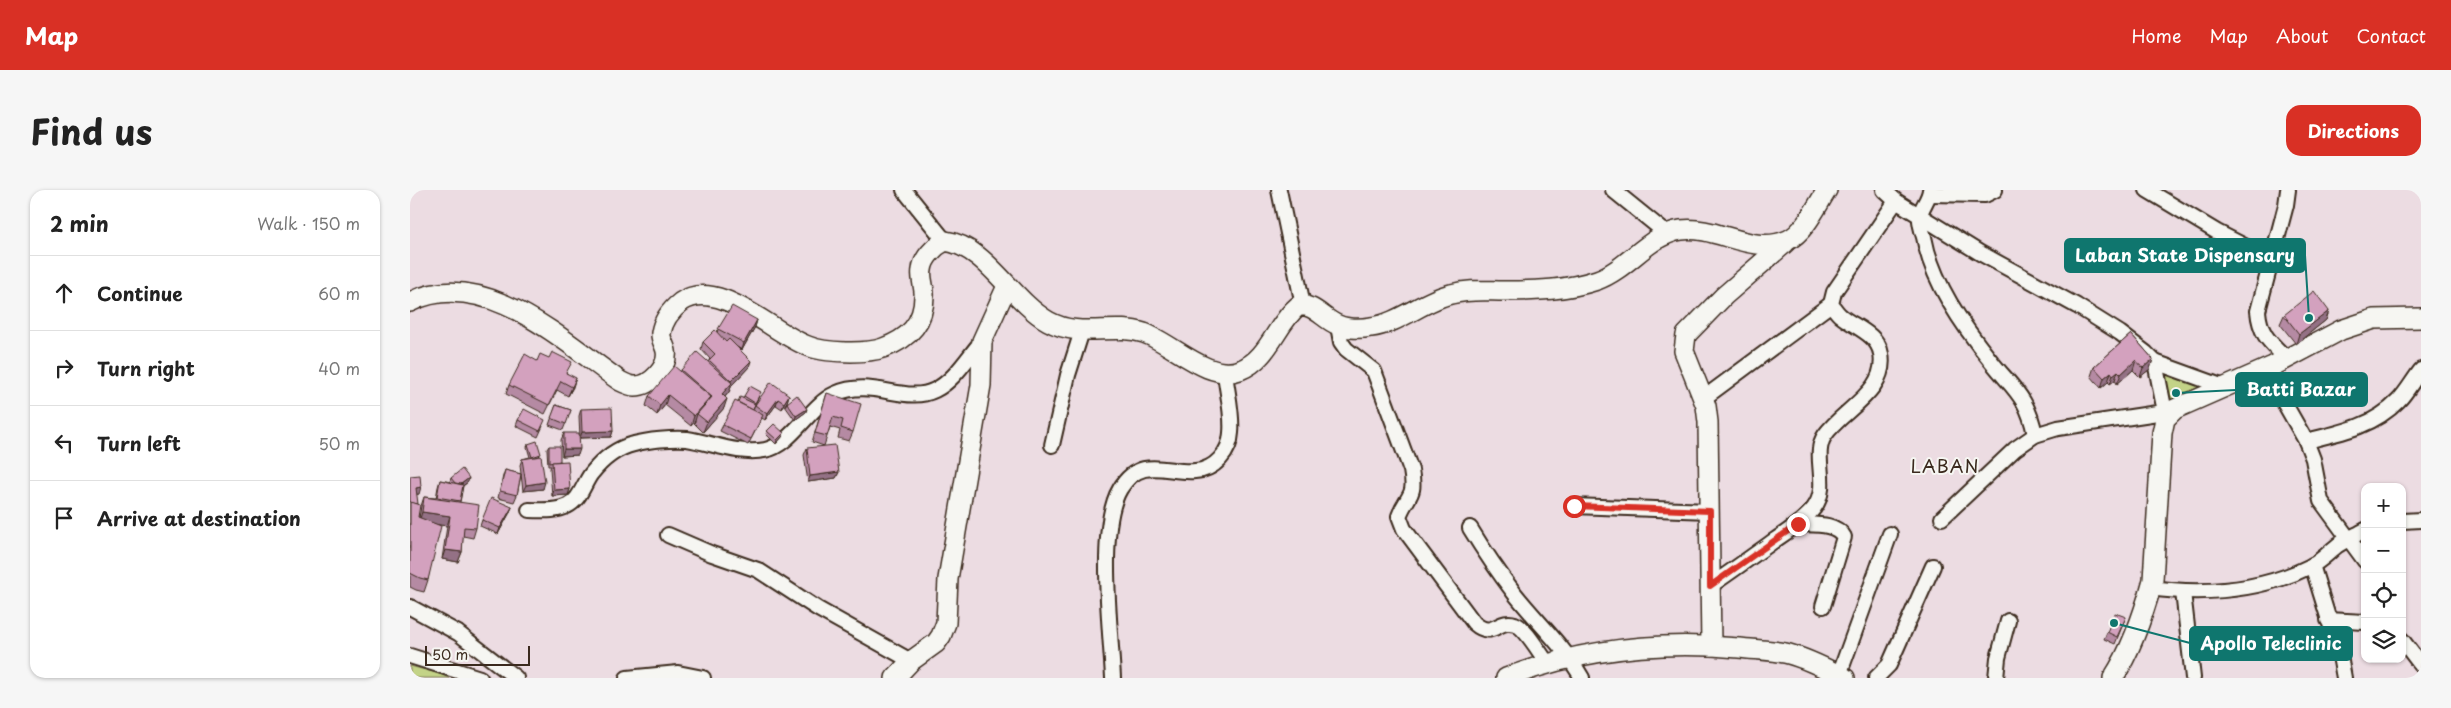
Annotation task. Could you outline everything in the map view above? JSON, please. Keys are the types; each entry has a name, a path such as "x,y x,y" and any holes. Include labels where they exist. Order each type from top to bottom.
{"street":[{"path":"904,190 945,241"},
{"path":"1279,190 1303,305"},
{"path":"1613,190 1666,233"},
{"path":"1710,646 1708,422 1704,398 1687,360 1683,343 1686,335 1694,325 1802,227 1827,190"},
{"path":"1884,190 1896,201 1980,253 2077,306 2120,333 2155,362 2224,387"},
{"path":"1995,190 1985,195 1930,192 1920,216 1926,251 1942,286 1963,322 1990,361 2023,398 2032,414 2035,434"},
{"path":"2147,190 2217,232 2272,260"},
{"path":"2286,358 2267,340 2259,327 2258,312 2286,205 2288,190"},
{"path":"1704,398 1831,304 1834,292 1896,201"},
{"path":"410,302 437,294 461,292 500,302 538,322 620,381 633,386 645,384 664,366 667,352 660,336 664,322 671,311 682,301 698,296 716,298 743,308 790,339 809,347 845,352 881,349 902,340 919,323 922,314 924,296 922,269 929,254 945,241 957,242 972,252 1028,306 1047,320 1064,328 1082,331 1133,330 1146,334 1205,366 1225,372 1242,369 1257,360 1294,310 1303,305 1313,308 1338,326 1373,327 1451,294 1469,291 1560,289 1583,284 1613,272 1666,233 1683,230 1698,231 1765,246 1772,246 1790,239"},
{"path":"529,510 554,510 567,506 576,499 591,474 605,460 620,449 635,443 685,439 750,451 767,450 782,441 834,394 850,389 872,387 901,394 918,395 935,390 948,381 982,341 1007,286"},
{"path":"1710,586 1798,524 1814,508 1821,492 1820,450 1824,437 1833,425 1872,389 1882,370 1881,352 1872,337 1840,315 1831,304"},
{"path":"1942,518 2015,449 2035,434 2058,428 2165,414 2185,403 2265,369 2315,342 2360,323 2392,318 2421,318"},
{"path":"1338,326 1341,342 1346,349 1374,371 1411,470 1414,487 1412,495 1399,516 1404,529 1474,623 1481,629 1488,630 1509,623 1516,624 1522,628 1548,664"},
{"path":"1052,445 1068,375 1082,331"},
{"path":"896,678 911,661 936,643 946,623 948,579 981,385 982,341"},
{"path":"2113,678 2126,654 2147,603 2150,588 2165,414 2155,362"},
{"path":"2265,369 2306,441 2313,459 2321,501 2361,555"},
{"path":"1113,678 1106,540 1112,505 1120,488 1134,475 1147,468 1159,466 1195,472 1207,469 1219,460 1228,449 1232,433 1225,372"},
{"path":"2306,441 2358,427 2377,418 2398,401 2418,379"},
{"path":"1574,506 1710,511"},
{"path":"2406,521 2421,520"},
{"path":"1798,524 1833,527 1840,530 1844,537 1823,606"},
{"path":"1470,528 1516,596 1548,630 1571,659 1582,678"},
{"path":"2150,588 2183,592 2234,589 2277,580 2312,565 2361,532"},
{"path":"1506,678 1527,674 1548,664 1644,647 1710,646 1787,654 1809,660 1842,677 1890,534"},
{"path":"668,536 758,570 818,609 911,661"},
{"path":"2312,565 2340,656 2344,678"},
{"path":"1876,678 1889,665 1933,566"},
{"path":"2183,592 2194,678"},
{"path":"410,607 458,633 516,678"},
{"path":"2328,620 2361,622"},
{"path":"1996,678 1998,658 2008,621"},
{"path":"2406,645 2421,665"},
{"path":"410,656 480,678"},
{"path":"627,678 678,673 703,678"}],"green space":[{"path":"2161,367 2206,383 2167,403"},
{"path":"410,666 437,673 449,678 410,678"}],"building":[{"path":"2314,291 2329,311 2299,334 2284,315"},
{"path":"732,306 757,320 744,343 718,329"},
{"path":"715,330 726,342 729,339 751,361 731,381 709,360 715,354 703,342"},
{"path":"2131,334 2153,359 2143,368 2136,360 2121,374 2118,371 2113,375 2111,372 2104,378 2094,367"},
{"path":"552,352 572,362 566,373 576,378 572,387 561,381 549,405 509,385 525,354 537,361 540,354 549,358"},
{"path":"697,352 732,383 722,394 727,399 707,422 697,414 712,397 681,370"},
{"path":"674,366 711,397 694,416 668,395 660,405 649,396"},
{"path":"771,382 789,395 784,403 778,399 767,414 755,405"},
{"path":"750,386 761,392 755,403 744,396"},
{"path":"827,393 861,404 853,432 841,428 843,420 833,417 827,436 815,433"},
{"path":"797,395 807,409 796,416 787,403"},
{"path":"740,397 755,404 753,410 738,402"},
{"path":"735,401 763,415 751,439 723,425"},
{"path":"556,405 571,410 566,424 551,418"},
{"path":"612,408 613,431 582,432 581,409"},
{"path":"524,409 545,420 540,431 518,420"},
{"path":"774,424 784,433 777,440 767,431"},
{"path":"564,433 579,433 580,449 564,449"},
{"path":"537,441 541,454 532,457 528,444"},
{"path":"835,445 839,472 810,476 807,448"},
{"path":"549,446 560,446 560,461 549,463"},
{"path":"541,456 545,482 526,485 522,459"},
{"path":"568,461 570,489 554,490 552,462"},
{"path":"462,469 469,478 461,484 455,483 451,478"},
{"path":"505,470 521,474 517,495 500,491"},
{"path":"420,475 421,487 416,488 418,504 410,502 410,476"},
{"path":"440,480 463,485 460,501 437,497"},
{"path":"424,497 479,505 476,528 464,527 462,552 445,550 450,516 422,512"},
{"path":"491,498 512,507 500,528 482,520"},
{"path":"410,502 420,505 418,517 441,526 428,580 410,573"},
{"path":"2115,613 2126,617 2117,637 2107,632"}],"place":[{"name":"Laban State Dispensary","path":"2309,318"},
{"name":"Batti Bazar","path":"2176,393"},
{"name":"Apollo Teleclinic","path":"2114,623"}],"district":[{"name":"LABAN","path":"1945,467"}],"route":[{"path":"1574,506 1710,511 1710,586 1798,524"}]}
